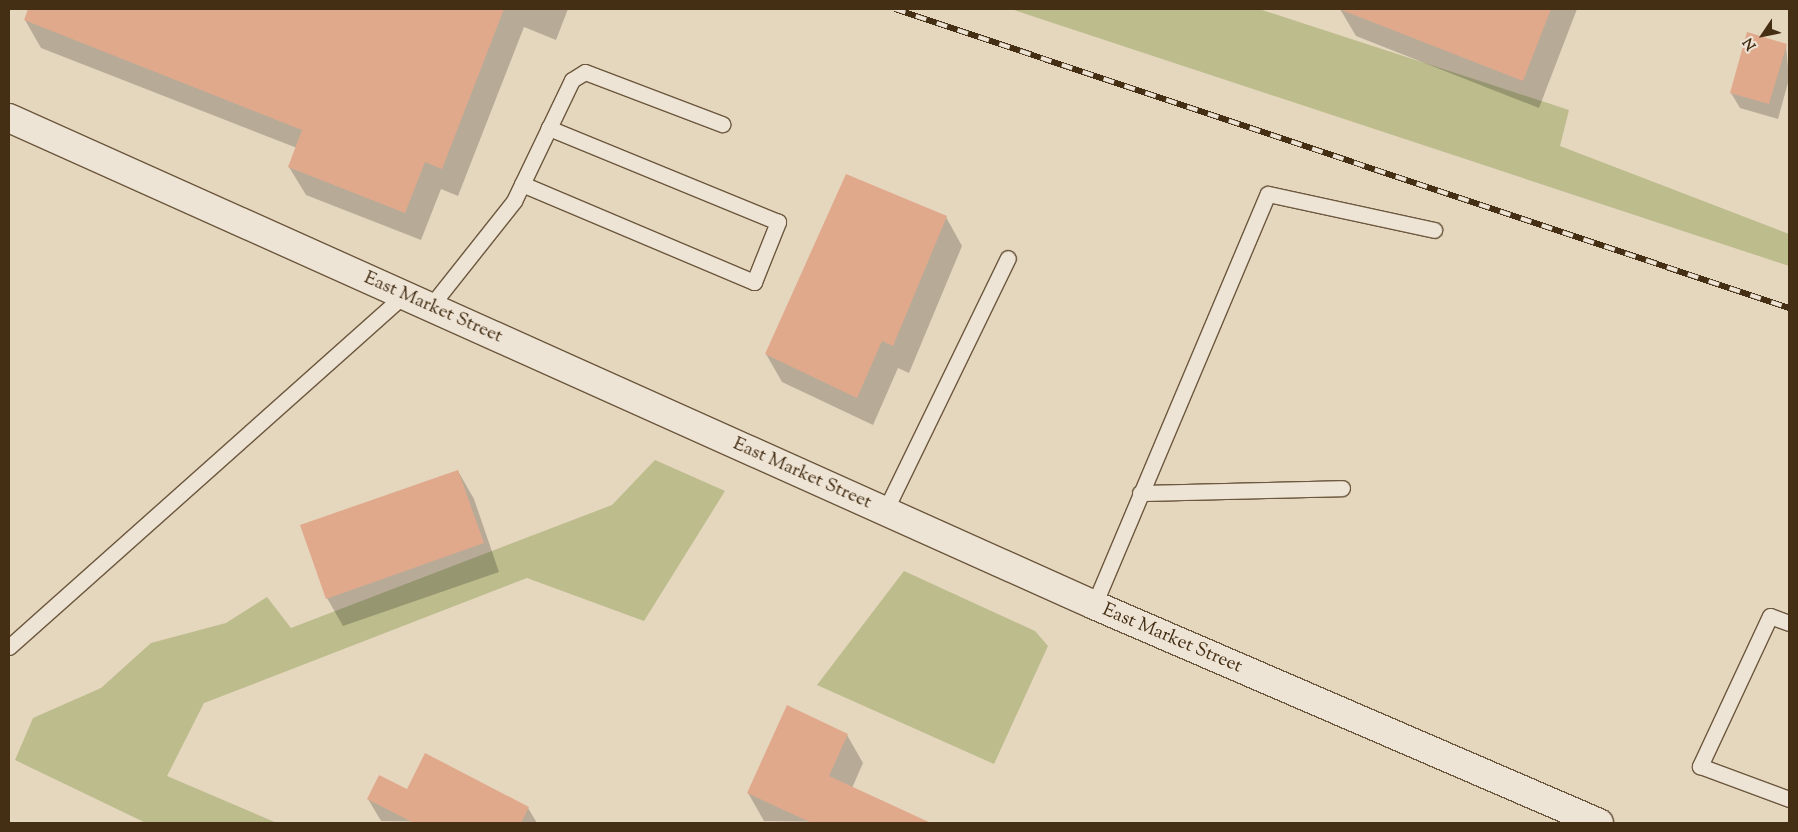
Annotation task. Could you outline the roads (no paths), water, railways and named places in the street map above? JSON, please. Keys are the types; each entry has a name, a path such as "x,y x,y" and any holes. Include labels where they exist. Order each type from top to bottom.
{"main road":[{"name":"East Market Street","path":"9,118 1094,604 1599,823"}],"lane":[{"path":"430,307 514,200 572,80 585,72 722,124"},
{"path":"522,184 754,282 778,222 549,128"},
{"path":"1094,604 1268,194 1434,230"},
{"path":"885,511 1008,258"},
{"path":"9,647 404,295"},
{"path":"1140,492 1342,488"},
{"path":"1789,623 1770,616 1700,766 1789,799"}],"railway":[{"path":"895,9 1789,308"}]}
